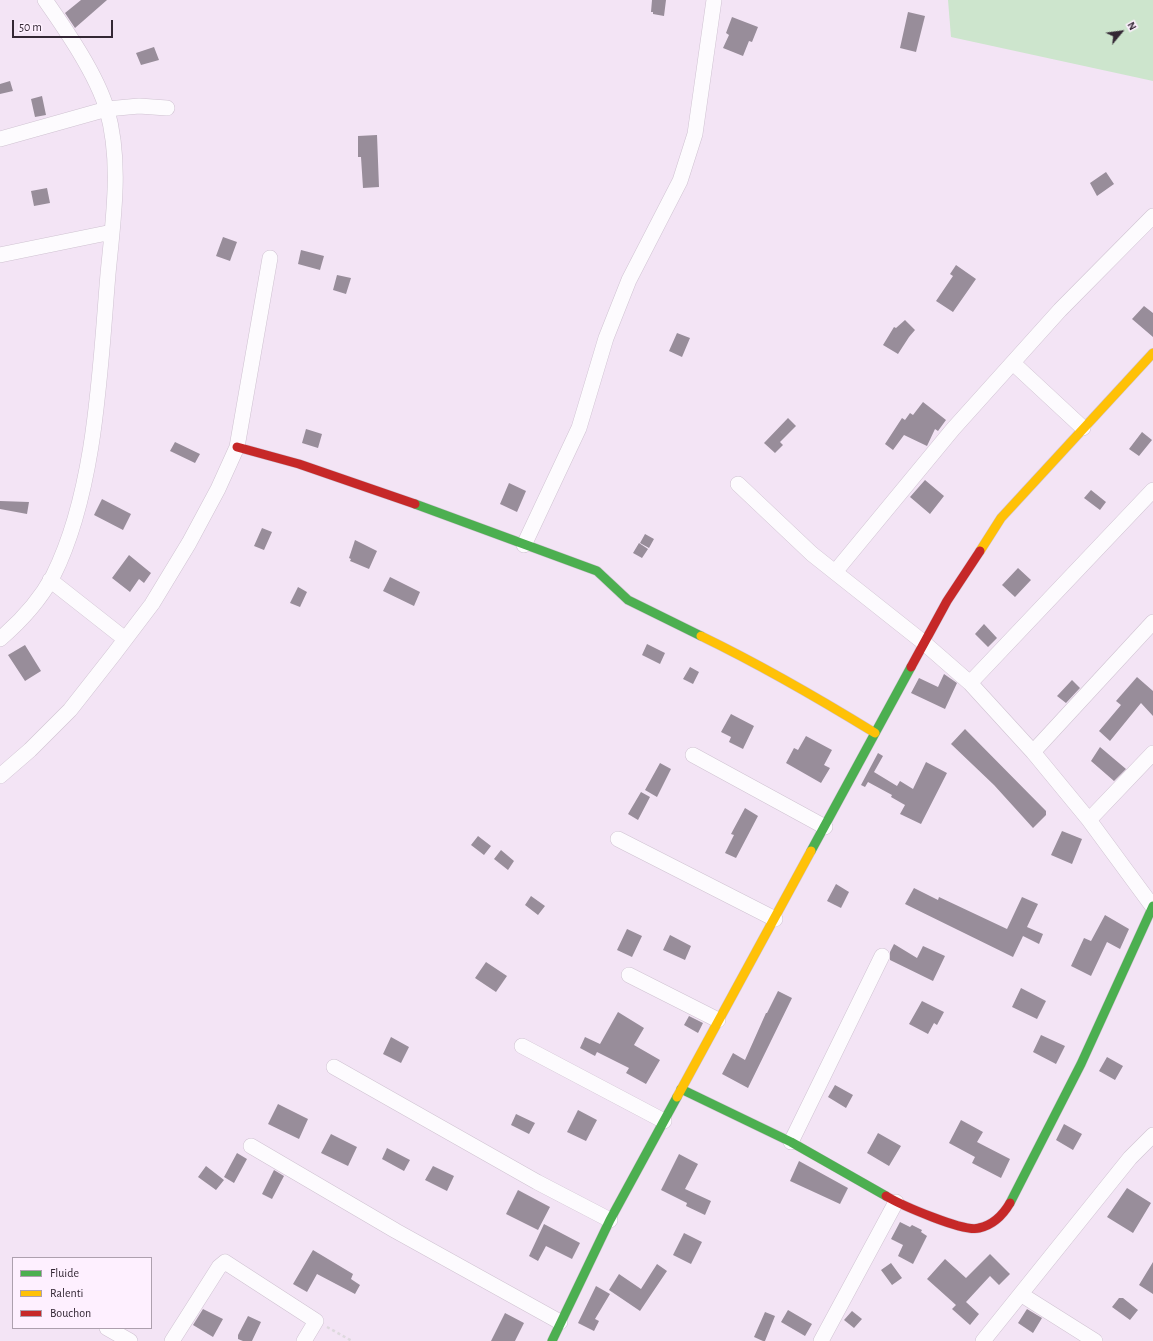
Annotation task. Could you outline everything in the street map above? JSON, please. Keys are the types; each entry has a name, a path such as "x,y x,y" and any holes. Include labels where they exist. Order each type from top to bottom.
{"street":[{"path":"0,639 34,604 50,580 63,551 78,508 88,457 97,392 112,232 115,171 113,134 107,109 93,78 45,0"},
{"path":"524,545 579,428 606,338 629,280 680,181 695,134 714,0"},
{"path":"0,139 107,109 139,106 167,108"},
{"path":"834,572 953,429 1060,310 1153,216"},
{"path":"0,255 112,232"},
{"path":"0,776 30,750 70,710 152,604 189,543 218,489 237,447 270,258"},
{"path":"552,1341 610,1220 718,1020 825,827 923,642 972,561 1001,518 1153,353"},
{"path":"1013,363 1083,428"},
{"path":"237,447 299,464 375,489 598,571 628,600 750,660 815,696 875,733"},
{"path":"681,1089 791,1142 896,1202 961,1227 978,1229 991,1223 1003,1214 1014,1198 1081,1064 1153,906 1089,820 1033,752 970,683 923,642 834,572 785,529 738,484"},
{"path":"970,683 1153,490"},
{"path":"50,580 125,639"},
{"path":"1033,752 1153,622"},
{"path":"1089,820 1153,753"},
{"path":"693,755 825,827"},
{"path":"618,839 775,919"},
{"path":"791,1142 882,956"},
{"path":"629,975 718,1020"},
{"path":"522,1046 664,1121"},
{"path":"334,1067 537,1182 610,1220"},
{"path":"983,1341 1022,1295 1130,1158 1153,1135"},
{"path":"251,1146 402,1234 560,1322"},
{"path":"821,1341 896,1202"},
{"path":"172,1341 219,1266 225,1262 316,1321 304,1341"},
{"path":"1022,1295 1095,1341"},
{"path":"109,1329 130,1341"}],"path":[{"path":"316,1321 352,1341"}],"green space":[{"path":"948,0 1153,0 1153,81 951,37"}],"building":[{"path":"81,0 107,0 75,28 65,13"},
{"path":"652,0 666,0 664,16 653,14 653,12 651,12"},
{"path":"908,12 925,16 916,52 900,48"},
{"path":"732,17 758,27 752,42 749,41 743,56 723,48 729,35 726,33"},
{"path":"154,47 159,60 141,65 136,53"},
{"path":"10,81 13,91 0,94 0,84"},
{"path":"42,96 46,115 35,117 31,99"},
{"path":"377,135 379,187 363,188 361,157 358,157 358,136"},
{"path":"1106,172 1114,184 1097,196 1090,183"},
{"path":"47,188 50,203 34,206 31,191"},
{"path":"223,237 237,242 230,261 216,256"},
{"path":"301,250 324,256 320,270 298,264"},
{"path":"956,265 976,279 953,312 936,301 953,276 950,274"},
{"path":"337,275 351,278 346,294 333,290"},
{"path":"1144,306 1153,313 1153,337 1132,319"},
{"path":"905,320 915,330 898,354 883,345 894,327 896,328"},
{"path":"677,333 690,338 682,357 669,351"},
{"path":"923,402 946,420 938,431 935,429 927,446 904,435 893,450 885,444 902,418 905,420 910,413 913,415"},
{"path":"788,418 796,426 780,442 783,445 775,453 764,443"},
{"path":"306,429 322,434 318,448 302,443"},
{"path":"1142,432 1152,440 1139,456 1129,449"},
{"path":"175,442 200,454 195,463 170,451"},
{"path":"925,480 944,496 930,514 910,497"},
{"path":"509,483 526,491 517,512 500,504"},
{"path":"1091,490 1106,502 1100,510 1084,498"},
{"path":"102,499 131,514 123,530 94,515"},
{"path":"0,501 29,502 27,514 0,509"},
{"path":"262,528 272,532 264,550 254,546"},
{"path":"645,534 654,539 649,548 640,543"},
{"path":"355,540 377,551 369,569 350,561 351,559 349,558"},
{"path":"639,543 648,549 642,558 633,553"},
{"path":"129,555 151,573 144,583 139,579 130,592 112,578"},
{"path":"1018,568 1031,580 1015,597 1002,585"},
{"path":"390,577 420,592 414,606 383,591"},
{"path":"298,587 307,592 300,607 290,603"},
{"path":"984,624 997,638 988,647 975,634"},
{"path":"647,644 665,653 660,664 642,655"},
{"path":"25,645 41,671 25,681 8,655"},
{"path":"690,667 699,672 693,684 683,679"},
{"path":"944,674 957,683 945,709 911,693 919,678 938,687"},
{"path":"1137,677 1153,691 1153,716 1141,703 1110,741 1099,731 1121,705 1116,701"},
{"path":"1072,680 1080,688 1066,703 1057,696"},
{"path":"731,714 754,726 743,749 729,742 731,737 721,732"},
{"path":"965,729 1046,811 1046,815 1033,828 994,785 951,744"},
{"path":"806,736 832,750 824,765 830,768 821,783 786,763 794,748 798,750"},
{"path":"1100,747 1126,769 1114,781 1091,761"},
{"path":"878,753 883,756 874,772 897,786 900,781 913,789 926,762 947,773 921,824 900,814 905,805 891,797 892,795 868,782 865,787 861,785"},
{"path":"660,763 671,769 657,797 645,790"},
{"path":"641,792 650,797 638,820 628,814"},
{"path":"745,808 758,816 736,858 725,853 734,835 731,834"},
{"path":"1062,831 1082,839 1072,864 1051,855"},
{"path":"478,836 491,846 484,855 471,845"},
{"path":"501,850 514,861 508,870 494,859"},
{"path":"836,884 849,892 841,908 827,901"},
{"path":"914,888 938,900 939,897 1007,929 1022,897 1038,904 1027,927 1043,934 1039,944 1023,936 1013,957 905,904"},
{"path":"531,896 545,906 538,915 525,905"},
{"path":"1105,915 1129,929 1120,949 1107,942 1091,976 1071,966 1084,938 1091,941"},
{"path":"627,929 642,936 632,957 617,950"},
{"path":"670,935 691,946 685,960 663,950"},
{"path":"894,944 917,958 923,946 945,956 933,981 890,960 890,952"},
{"path":"486,962 507,976 496,992 475,978"},
{"path":"1021,988 1046,1001 1037,1019 1012,1007"},
{"path":"778,991 792,998 748,1088 722,1074 733,1053 745,1060 766,1013"},
{"path":"922,1001 944,1012 937,1025 934,1023 928,1034 909,1024"},
{"path":"618,1012 644,1028 634,1045 660,1060 646,1084 626,1073 629,1068 597,1052 595,1056 580,1048 585,1037 600,1044"},
{"path":"689,1016 703,1023 698,1033 684,1025"},
{"path":"1041,1035 1065,1046 1056,1064 1033,1052"},
{"path":"391,1037 409,1047 401,1063 383,1054"},
{"path":"1107,1057 1123,1066 1115,1080 1099,1071"},
{"path":"835,1085 853,1095 846,1108 828,1097"},
{"path":"278,1104 308,1119 299,1139 268,1124"},
{"path":"578,1110 597,1120 586,1141 567,1132"},
{"path":"516,1114 535,1123 529,1134 511,1125"},
{"path":"961,1120 983,1132 977,1142 1010,1159 1001,1178 972,1163 975,1157 949,1143"},
{"path":"1064,1124 1082,1134 1073,1150 1056,1140"},
{"path":"878,1133 901,1146 889,1166 867,1153"},
{"path":"331,1134 357,1147 348,1166 321,1153"},
{"path":"387,1148 410,1160 404,1171 382,1159"},
{"path":"237,1153 247,1159 234,1183 224,1177"},
{"path":"679,1154 698,1164 685,1189 711,1201 705,1215 686,1206 687,1203 661,1190"},
{"path":"799,1161 848,1188 840,1204 790,1181"},
{"path":"206,1166 224,1180 216,1190 198,1177"},
{"path":"433,1166 454,1176 447,1191 425,1180"},
{"path":"274,1170 284,1176 272,1199 262,1194"},
{"path":"1127,1188 1151,1203 1133,1233 1107,1217"},
{"path":"518,1190 550,1207 538,1230 506,1214"},
{"path":"900,1222 910,1227 912,1225 922,1230 921,1232 927,1236 913,1264 898,1256 903,1245 891,1239"},
{"path":"544,1224 580,1243 572,1259 546,1246 538,1261 529,1256"},
{"path":"684,1233 702,1242 691,1264 673,1255"},
{"path":"313,1250 353,1274 351,1279 360,1285 355,1294 317,1274 307,1292 293,1284"},
{"path":"990,1254 1010,1274 999,1285 990,1276 966,1302 979,1314 970,1325 952,1309 956,1305 927,1279 945,1259 966,1278"},
{"path":"1153,1262 1153,1294 1139,1285"},
{"path":"891,1263 902,1278 892,1285 881,1270"},
{"path":"657,1264 667,1271 640,1311 609,1290 619,1274 641,1289"},
{"path":"596,1286 610,1294 595,1319 599,1321 594,1331 578,1323"},
{"path":"1119,1298 1123,1298 1138,1310 1130,1320 1112,1307"},
{"path":"203,1309 223,1319 213,1337 193,1325"},
{"path":"1027,1309 1042,1318 1033,1333 1018,1323"},
{"path":"788,1310 812,1324 805,1336 781,1322"},
{"path":"852,1311 862,1319 854,1328 844,1320"},
{"path":"765,1312 775,1316 765,1341 763,1341 754,1337"},
{"path":"505,1313 524,1323 515,1341 491,1341"},
{"path":"248,1316 261,1322 252,1341 243,1341 238,1339 238,1335"}],"traffic: fast":[{"path":"415,504 597,571 628,600 701,636"},
{"path":"811,851 911,667"},
{"path":"1010,1203 1081,1064 1153,906"},
{"path":"681,1089 791,1142 886,1196"},
{"path":"552,1341 610,1220 677,1097"}],"traffic: slow":[{"path":"980,551 1001,518 1153,353"},
{"path":"701,636 789,682 875,733"},
{"path":"677,1097 811,851"}],"traffic: jam":[{"path":"237,447 299,464 415,504"},
{"path":"911,667 947,601 980,551"},
{"path":"886,1196 905,1206 933,1217 972,1228 979,1228 989,1225 1004,1212 1010,1203"}]}
